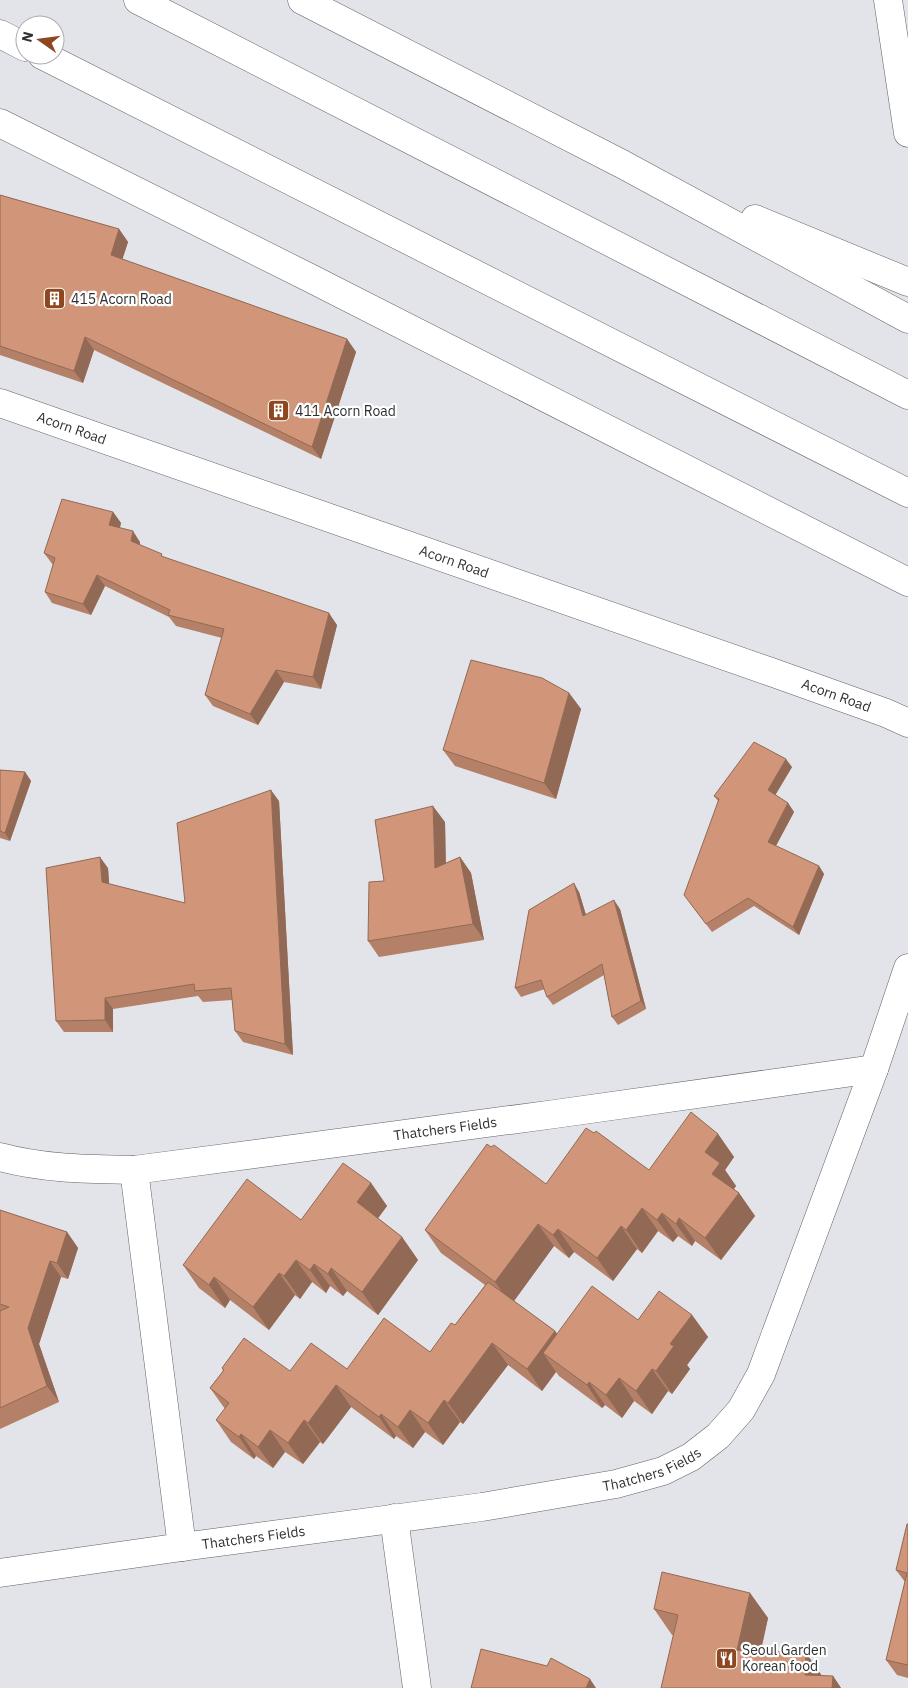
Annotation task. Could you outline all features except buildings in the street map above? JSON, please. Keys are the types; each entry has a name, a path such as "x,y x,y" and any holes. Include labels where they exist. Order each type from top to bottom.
{"main road":[{"path":"138,0 908,395"},
{"path":"302,0 622,164 908,319"},
{"path":"888,0 908,133"},
{"path":"0,34 15,41"},
{"path":"62,65 908,493"},
{"path":"0,123 308,277 908,582"},
{"path":"622,164 908,282"},
{"name":"Acorn Road","path":"0,403 761,668 886,713 908,723"},
{"name":"Thatchers Fields","path":"0,1573 482,1507 616,1484 663,1470 691,1457 718,1436 742,1410 761,1374 874,1069 908,968"},
{"name":"Thatchers Fields","path":"0,1157 70,1169 134,1170 874,1069"},
{"name":"Thatchers Fields","path":"134,1170 182,1547"},
{"path":"394,1518 417,1688"}],"place":[{"name":"415 Acorn Road","path":"55,299"},
{"name":"411 Acorn Road","path":"279,411"},
{"name":"Seoul Garden Korean food","path":"726,1658"}]}
